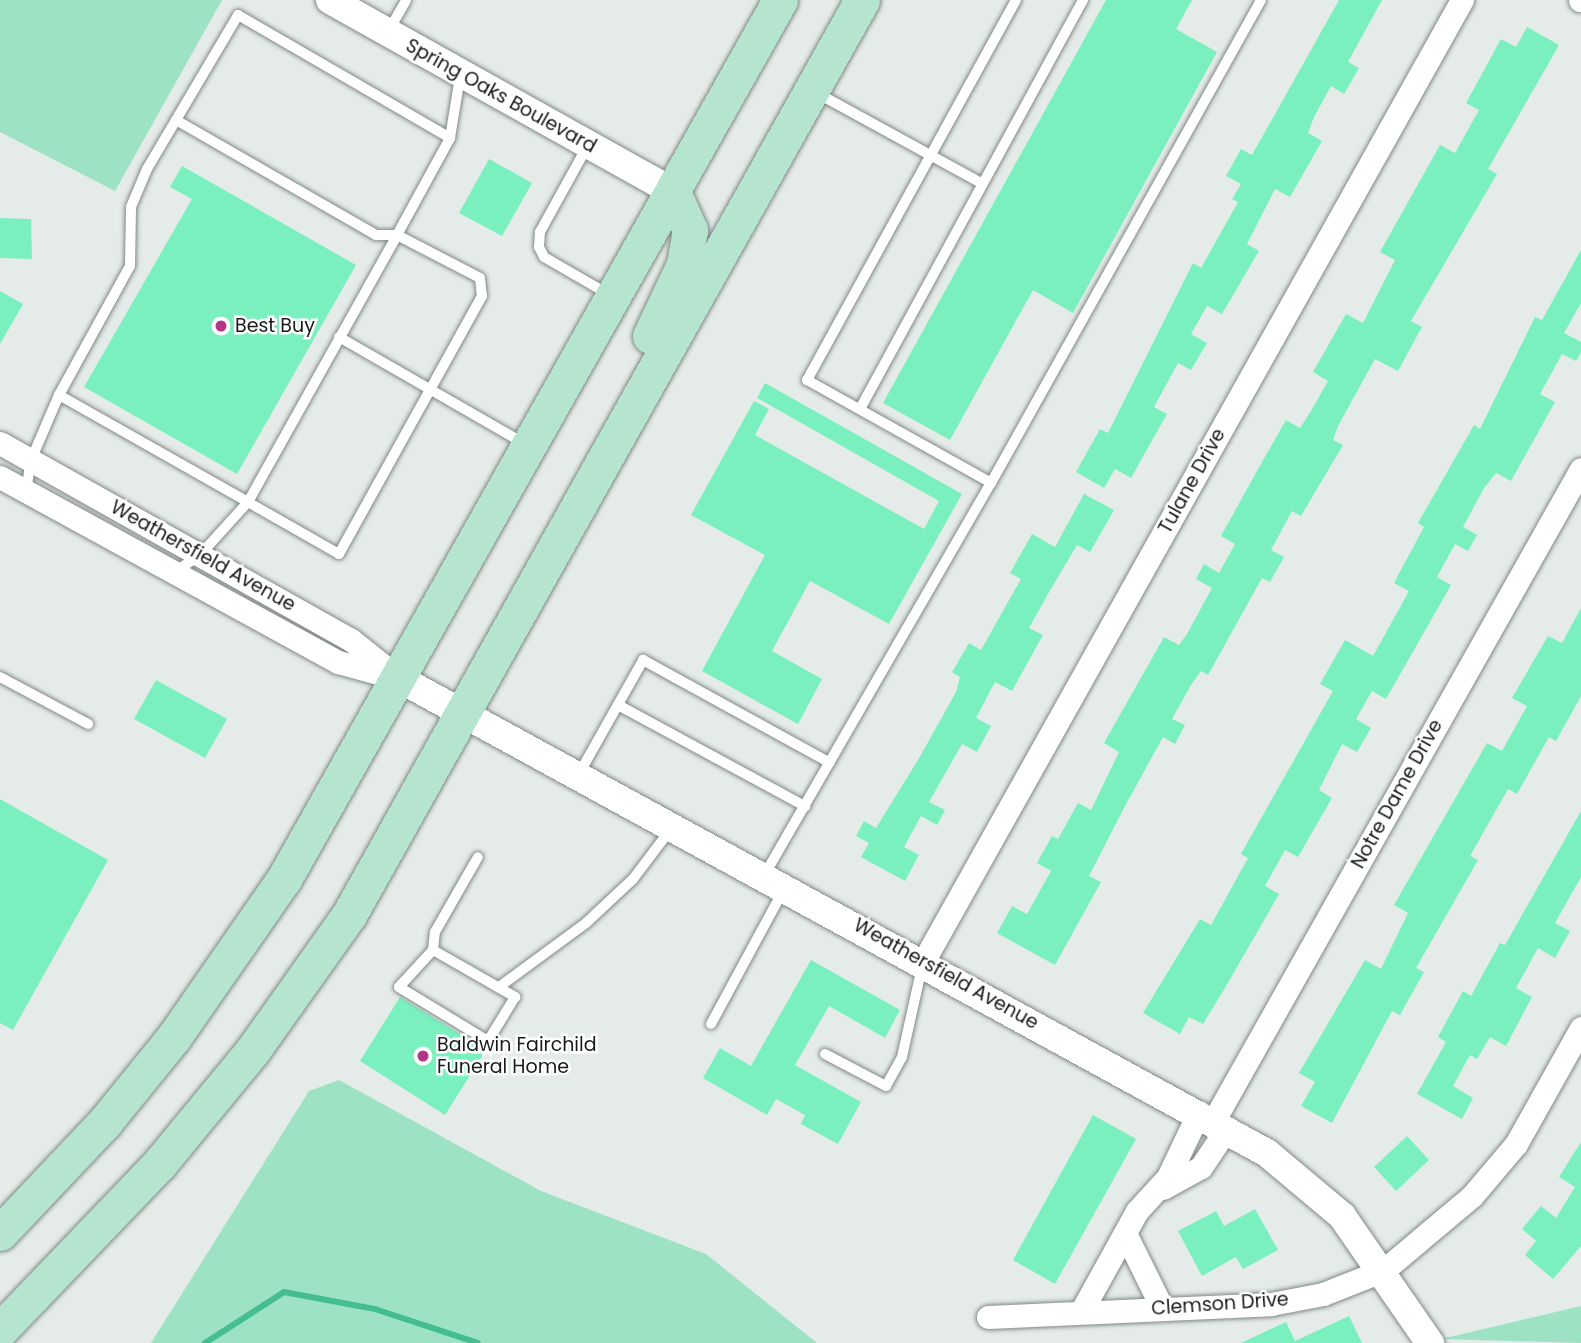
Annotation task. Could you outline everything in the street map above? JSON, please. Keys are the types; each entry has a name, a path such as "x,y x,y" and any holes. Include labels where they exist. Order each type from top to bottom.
{"main road":[{"path":"0,1330 160,1163 253,1050 349,915 467,710 862,0"},
{"path":"4,1232 105,1122 199,1005 284,879 400,679 673,192 774,2"},
{"path":"653,378 649,338 684,264 690,230 673,192"}],"street":[{"name":"Spring Oaks Boulevard","path":"330,0 673,192"},
{"name":"Tulane Drive","path":"923,961 1462,0"},
{"name":"Weathersfield Avenue","path":"0,443 351,640 400,679"},
{"name":"Notre Dame Drive","path":"1081,1312 1125,1233 1213,1120 1581,469"},
{"name":"Weathersfield Avenue","path":"0,477 338,662 400,679 467,710 1213,1120 1304,1180 1342,1216 1384,1270 1430,1343"},
{"name":"Clemson Drive","path":"988,1317 1271,1304 1323,1294 1384,1270 1472,1196 1516,1144 1581,1028"},
{"name":"Notre Dame Drive","path":"1160,1189 1201,1167 1213,1120"},
{"path":"1125,1233 1162,1308"}],"lane":[{"path":"388,33 406,0"},
{"path":"991,483 807,380 1016,0"},
{"path":"860,410 1083,0"},
{"path":"711,1024 776,880 805,806 991,483 1261,0"},
{"path":"26,491 30,460 59,395 130,266 131,207 233,19 243,15 450,138"},
{"path":"176,571 200,555 248,502 450,138 460,73"},
{"path":"812,90 983,184"},
{"path":"59,395 340,554 485,286 397,234 376,235 176,120"},
{"path":"588,145 540,232 539,247 544,257 613,298"},
{"path":"339,337 530,447"},
{"path":"580,772 643,660 830,763"},
{"path":"0,677 88,724"},
{"path":"618,705 805,806"},
{"path":"499,987 595,914 633,879 675,824"},
{"path":"433,950 515,997 488,1041 398,987 433,950 435,932 478,858"},
{"path":"825,1054 886,1086 902,1057 923,961"}],"green space":[{"path":"0,0 222,0 115,191 0,132"},
{"path":"339,1080 541,1191 706,1254 817,1343 151,1343 309,1091"},
{"path":"1581,1306 1581,1343 1441,1339"}],"building":[{"path":"1106,0 1192,0 1176,29 1217,52 1073,313 1033,290 950,440 883,403"},
{"path":"1339,0 1382,0 1348,62 1359,68 1344,94 1331,86 1308,133 1322,141 1290,197 1275,189 1247,244 1259,251 1222,314 1207,306 1191,334 1207,343 1191,370 1178,363 1154,407 1167,414 1131,478 1115,469 1104,488 1076,472 1100,429 1108,433 1193,263 1201,268 1238,202 1232,199 1241,184 1226,176 1241,149 1252,155"},
{"path":"1527,27 1559,45 1488,169 1497,174 1411,321 1422,327 1398,371 1375,359 1338,426 1333,440 1343,445 1301,516 1292,511 1271,550 1284,557 1270,582 1262,578 1208,675 1201,671 1191,685 1172,719 1185,725 1175,744 1163,737 1124,808 1089,876 1101,882 1055,965 997,933 1012,906 1027,914 1051,871 1037,863 1052,836 1058,839 1078,803 1091,810 1119,752 1104,743 1164,637 1179,645 1187,634 1212,588 1196,579 1204,564 1219,573 1235,544 1221,536 1257,471 1286,420 1300,428 1328,381 1313,372 1346,314 1363,323 1395,260 1380,252 1440,145 1455,153 1479,110 1466,103 1501,39 1516,47"},
{"path":"489,159 532,183 502,236 459,213"},
{"name":"Best Buy","path":"182,166 356,265 237,474 84,387 192,199 170,187"},
{"path":"0,218 31,219 32,259 0,258"},
{"path":"1581,250 1581,303 1564,333 1581,342 1581,352 1576,361 1562,354 1540,394 1555,402 1511,481 1496,473 1484,488 1463,527 1477,535 1468,551 1455,544 1437,577 1451,585 1386,699 1372,691 1356,719 1371,728 1357,752 1342,744 1319,790 1332,798 1298,857 1285,850 1265,886 1279,894 1225,988 1203,1024 1189,1017 1180,1034 1143,1013 1200,919 1211,925 1248,858 1241,854 1333,691 1320,684 1345,640 1373,656 1409,591 1394,583 1424,527 1418,523 1474,425 1480,429 1535,317 1542,320"},
{"path":"0,291 23,304 0,344"},
{"path":"765,383 962,494 889,624 810,581 772,651 822,679 798,724 702,671 765,555 691,515 754,401 769,409 755,435 924,529 939,501 757,398"},
{"path":"1084,494 1114,510 1090,552 1077,545 1048,594 1029,628 1043,635 1012,691 995,682 976,718 991,726 977,752 962,744 929,802 945,810 937,825 921,816 904,847 919,855 905,881 861,857 869,843 856,836 864,821 876,828 918,760 956,692 960,677 952,672 969,643 981,650 1021,579 1010,573 1032,534 1055,547"},
{"path":"1581,608 1581,696 1556,741 1549,737 1517,794 1508,789 1470,856 1478,860 1416,968 1424,972 1400,1015 1392,1011 1332,1123 1301,1106 1315,1082 1299,1073 1365,960 1381,969 1408,913 1394,905 1487,743 1502,751 1527,706 1512,698 1548,636 1562,643"},
{"path":"156,680 227,719 205,758 134,719"},
{"path":"0,799 108,860 13,1030 0,1023"},
{"path":"1581,811 1581,877 1555,923 1570,931 1555,958 1538,948 1516,988 1532,997 1506,1046 1490,1037 1477,1059 1470,1055 1453,1086 1473,1098 1462,1119 1417,1094 1446,1042 1438,1037 1463,991 1471,996 1500,943 1505,945"},
{"path":"811,960 900,1010 885,1038 829,1006 795,1065 861,1102 838,1144 801,1124 805,1115 776,1099 767,1115 703,1078 720,1048 751,1066"},
{"name":"Baldwin Fairchild Funeral Home","path":"400,997 486,1050 445,1115 360,1061"},
{"path":"1093,1115 1136,1139 1055,1284 1013,1260"},
{"path":"1407,1136 1429,1160 1396,1191 1374,1167"},
{"path":"1581,1142 1581,1246 1553,1279 1525,1255 1536,1241 1522,1229 1541,1206 1556,1218 1575,1187 1559,1177"},
{"path":"1255,1209 1278,1250 1243,1269 1236,1257 1202,1276 1178,1231 1216,1211 1224,1226"},
{"path":"1349,1316 1362,1343 1241,1343 1286,1322 1295,1341"}],"waterway":[{"path":"205,1343 284,1292 375,1309 478,1343"}],"place":[{"name":"Best Buy","path":"221,326"},
{"name":"Baldwin Fairchild Funeral Home","path":"423,1056"}]}
